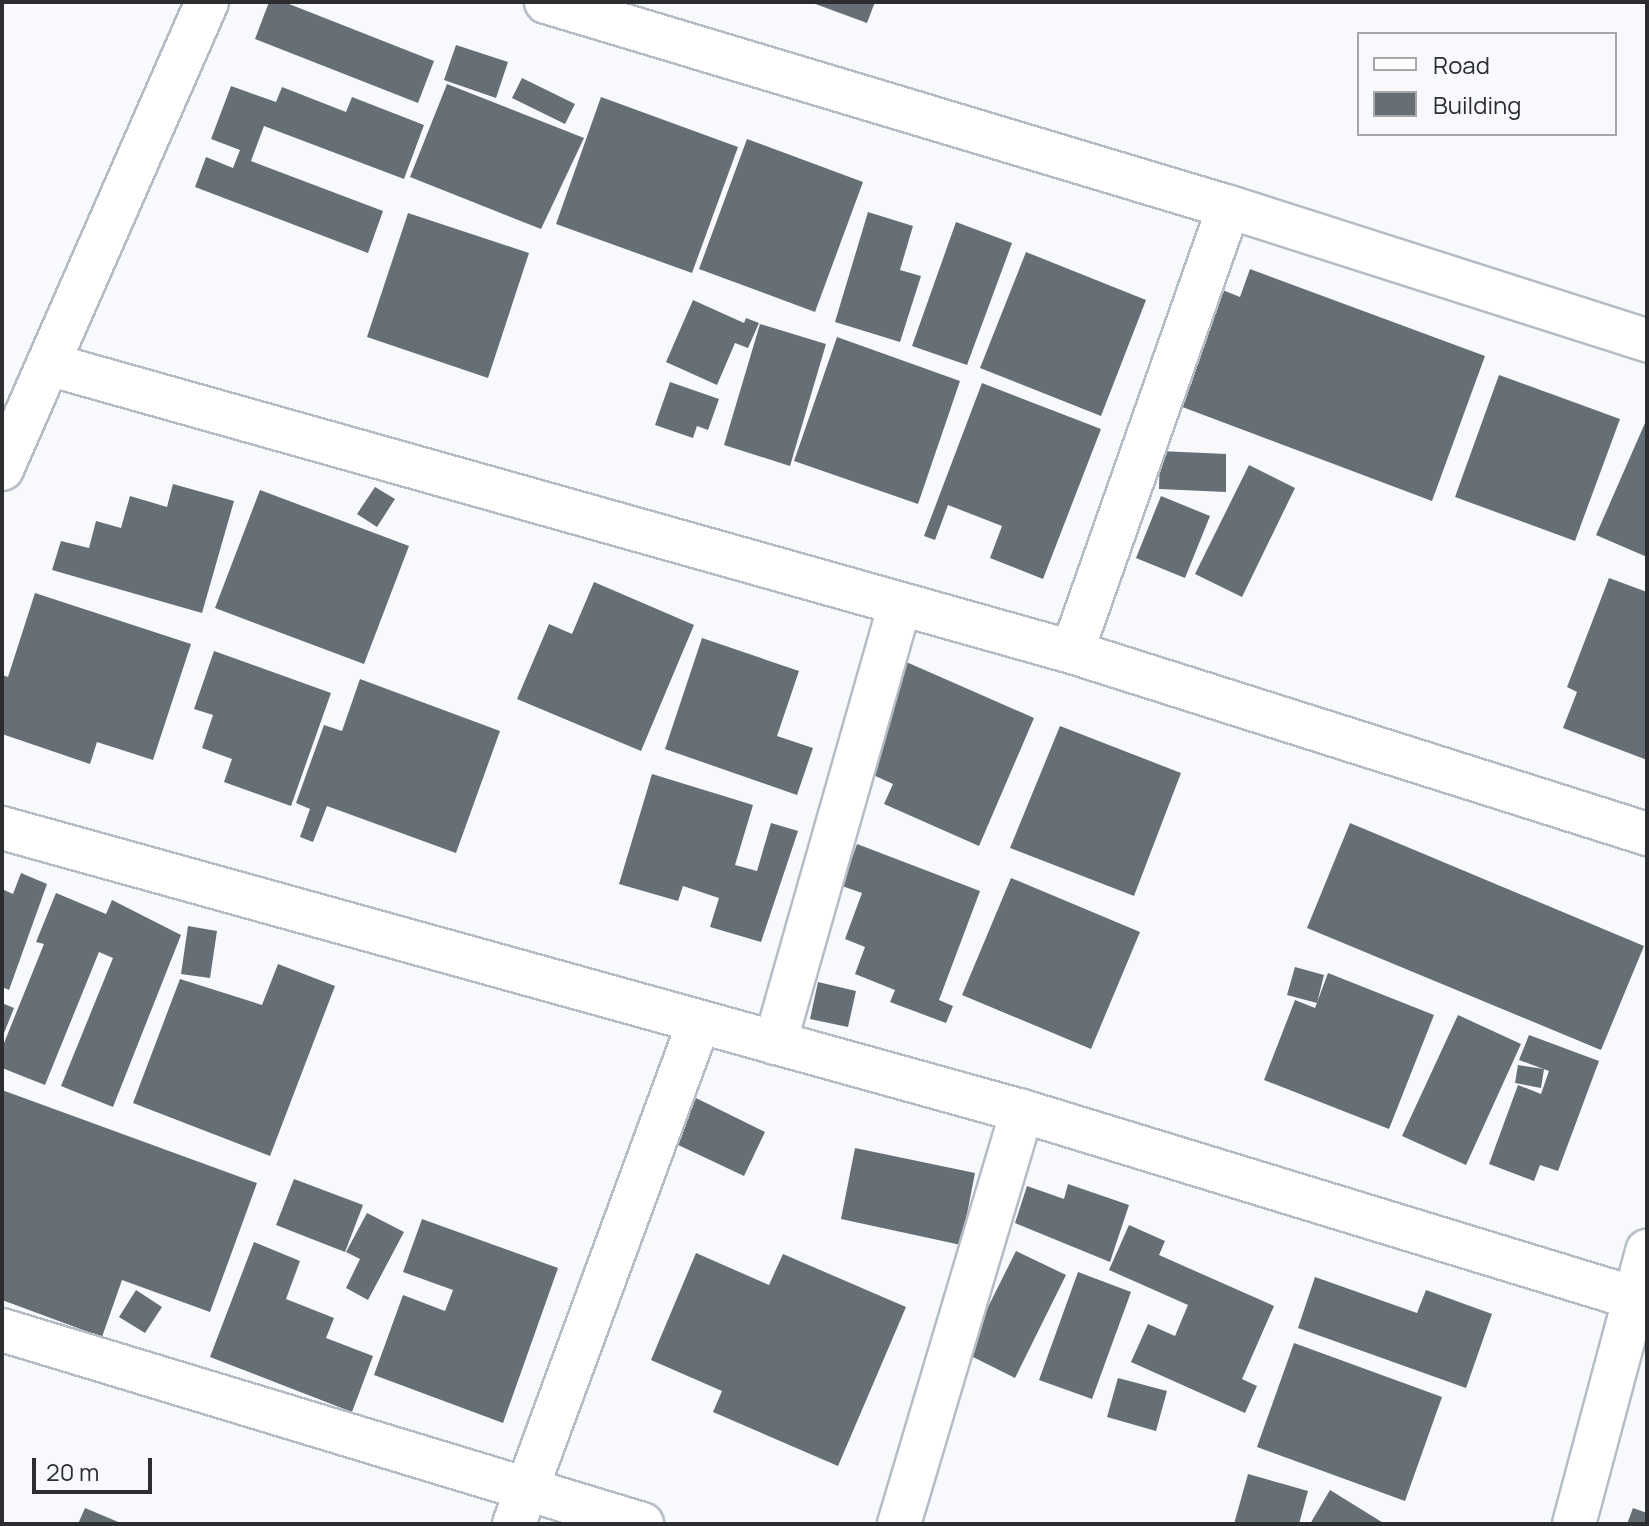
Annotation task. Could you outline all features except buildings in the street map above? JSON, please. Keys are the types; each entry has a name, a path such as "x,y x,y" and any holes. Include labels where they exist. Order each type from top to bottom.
{"street":[{"path":"2,469 207,2"},
{"path":"546,2 623,13 1647,340"},
{"path":"1072,652 1229,207"},
{"path":"48,364 899,607 1072,652 1647,834"},
{"path":"775,1043 899,607"},
{"path":"2,828 1022,1111 1634,1298"},
{"path":"522,1507 699,1022"},
{"path":"899,1524 1022,1111"},
{"path":"1574,1524 1647,1251"},
{"path":"2,1330 522,1507 642,1524"}]}
